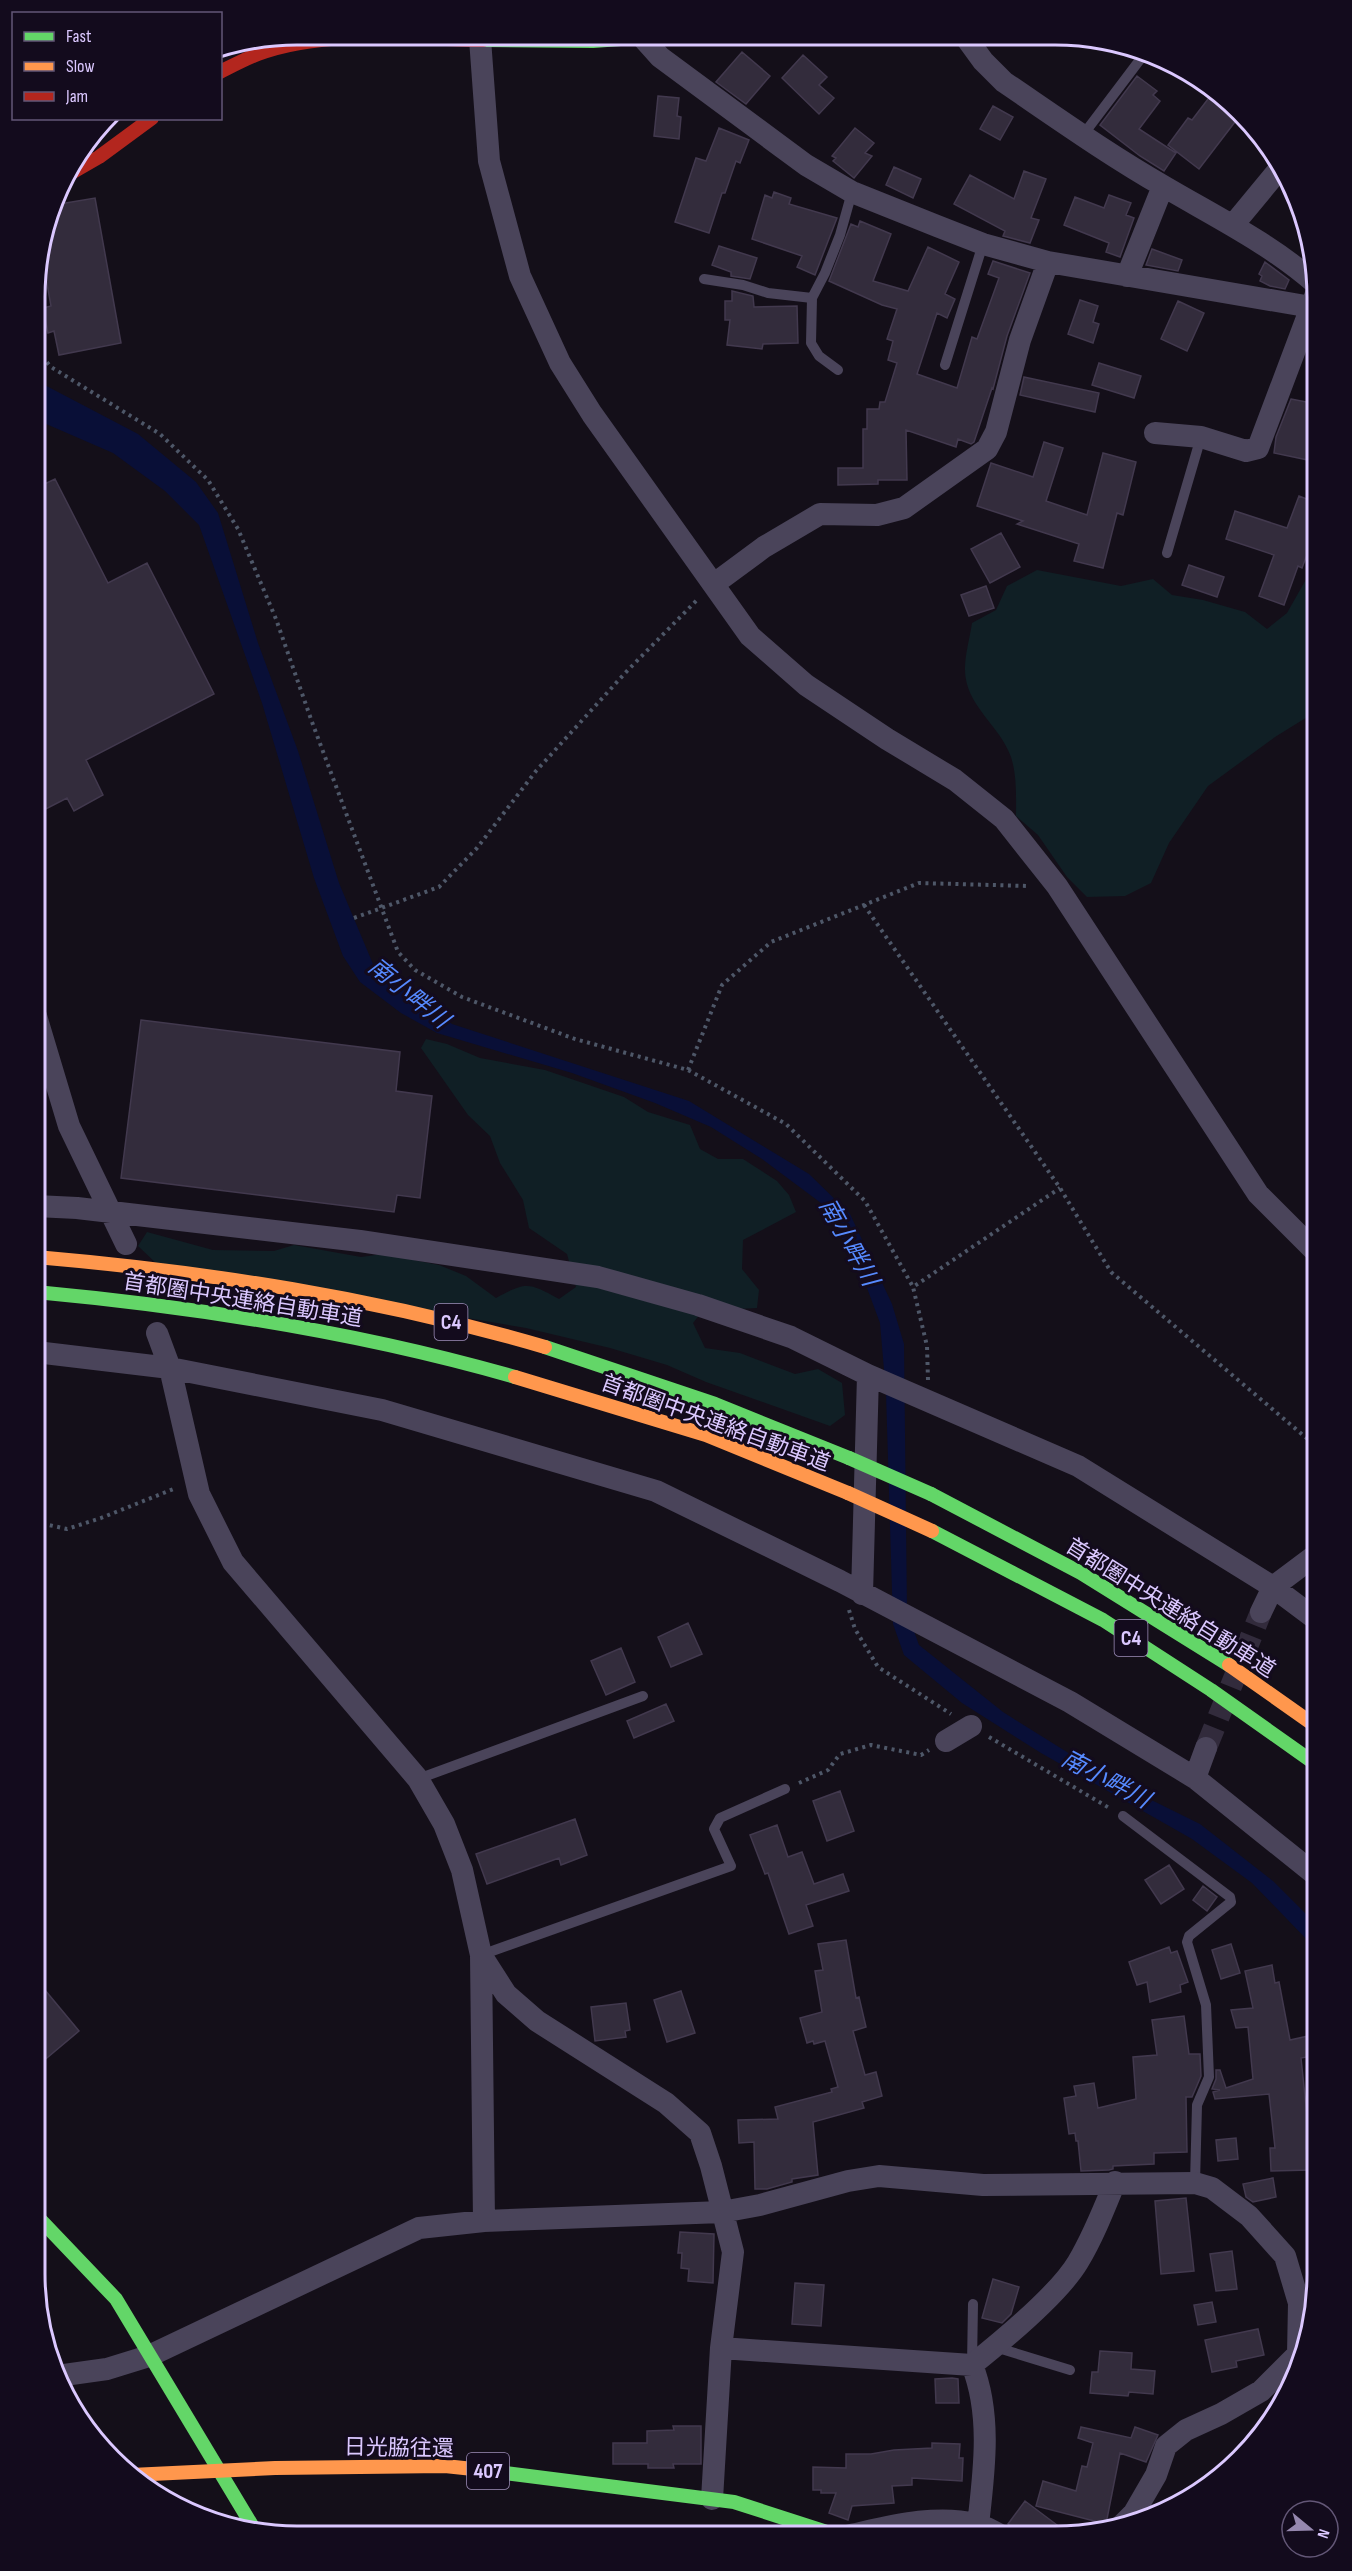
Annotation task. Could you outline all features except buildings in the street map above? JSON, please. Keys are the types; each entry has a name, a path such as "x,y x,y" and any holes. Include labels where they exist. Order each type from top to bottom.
{"main road":[{"path":"222,71 279,46"},
{"path":"80,169 149,120"},
{"name":"首都圏中央連絡自動車道","path":"45,1258 296,1288 429,1317 544,1346 757,1418 931,1494 1014,1535 1119,1594 1227,1662 1307,1720"},
{"name":"首都圏中央連絡自動車道","path":"45,1293 193,1308 293,1325 413,1350 647,1415 747,1451 849,1493 932,1531 1000,1564 1103,1620 1220,1696 1307,1758"},
{"path":"45,2224 116,2299 250,2521"},
{"name":"日光脇往還","path":"154,2481 218,2469 445,2466 637,2488 734,2502 808,2526"}],"street":[{"path":"480,45 489,161 520,276 560,363 592,414 750,636 806,685 887,739 955,780 1004,819 1057,886 1258,1194 1307,1243"},
{"path":"651,45 660,57 707,94 806,165 852,192 983,244 1048,262 1127,276 1307,302"},
{"path":"971,45 983,61 1004,82 1163,186 1233,225 1291,262 1306,275"},
{"path":"1233,225 1275,174"},
{"path":"1127,276 1163,186"},
{"path":"714,584 764,547 820,514 877,515 904,508 987,448 996,432 1020,340 1048,262"},
{"path":"1155,433 1201,437 1246,451 1258,448 1307,323"},
{"path":"45,1046 69,1126 126,1244"},
{"path":"45,1207 360,1241 598,1277 698,1305 791,1337 868,1376 929,1400 1078,1466 1273,1587 1307,1612"},
{"path":"157,1333 170,1368 199,1494 233,1562 418,1779 444,1824 462,1870 481,1955 484,2221"},
{"path":"45,1353 170,1368 382,1410 656,1491 1070,1702 1196,1778 1307,1868"},
{"path":"862,1594 868,1376"},
{"path":"1261,1612 1273,1587 1307,1562"},
{"path":"946,1741 971,1726"},
{"path":"1196,1778 1206,1748"},
{"path":"481,1955 506,1994 537,2022 666,2103 700,2133 733,2252 722,2349 712,2499"},
{"path":"66,2375 107,2369 149,2356 419,2228 484,2221 722,2212 760,2205 848,2181 879,2176 983,2185 1195,2183 1212,2188 1249,2216 1285,2256 1299,2303 1300,2333"},
{"path":"722,2349 972,2365 1050,2296 1077,2264 1100,2220 1115,2182"},
{"path":"1133,2514 1156,2475 1167,2446 1186,2430 1221,2414 1261,2391 1291,2363"},
{"path":"972,2365 979,2383 986,2459 978,2524"},
{"path":"894,2526 913,2522 947,2521 982,2526"}],"lane":[{"path":"1083,135 1140,60"},
{"path":"838,369 819,356 811,343 812,298 840,235 852,192"},
{"path":"945,365 983,244"},
{"path":"704,279 743,285 768,293 812,298"},
{"path":"1167,553 1201,437"},
{"path":"418,1779 643,1696"},
{"path":"481,1955 731,1866 714,1829 720,1818 785,1789"},
{"path":"1123,1816 1230,1897 1231,1902 1189,1936 1187,1942 1206,2005 1209,2077 1197,2105 1195,2183"},
{"path":"972,2365 973,2304"},
{"path":"994,2347 1070,2370"}],"path":[{"path":"45,360 51,367 160,434 208,480 238,529 276,619 380,909 398,952 415,970 462,997 575,1039 688,1070 786,1124 865,1200 913,1287 927,1346 929,1400"},
{"path":"354,918 440,887 477,848 536,771 627,671 714,584"},
{"path":"688,1070 722,985 771,942 919,883 1057,886"},
{"path":"864,905 1060,1188 1111,1272 1307,1439"},
{"path":"913,1287 1060,1188"},
{"path":"45,1526 67,1529 101,1518 195,1480"},
{"path":"785,1789 828,1770 840,1754 871,1745 921,1755 946,1741"}],"shaded area":[{"path":"1037,570 1121,586 1153,579 1172,595 1203,600 1245,612 1267,629 1287,613 1307,578 1307,717 1275,737 1208,786 1169,843 1151,883 1125,896 1087,897 1067,877 1038,835 1016,816 1015,779 1011,757 999,735 976,704 966,681 965,663 972,623 996,610 1007,586"},
{"path":"426,1039 447,1044 480,1058 545,1070 624,1097 648,1112 690,1125 700,1149 718,1159 743,1159 777,1181 789,1195 796,1212 743,1240 742,1269 759,1290 757,1308 737,1309 712,1299 693,1323 705,1348 740,1353 795,1374 818,1369 842,1383 845,1415 830,1426 706,1382 667,1365 610,1348 526,1328 158,1265 138,1246 147,1232 213,1250 274,1251 294,1245 361,1257 383,1254 439,1265 466,1276 496,1298 528,1286 559,1299 576,1287 567,1254 529,1228 523,1200 500,1163 490,1136 468,1115 421,1048"}],"water":[{"name":"南小畔川","path":"45,385 138,434 196,482 218,513 258,643 298,751 339,883 373,964 452,1024 689,1101 809,1174 850,1214 892,1304 904,1344 907,1612 919,1645 1003,1712 1115,1782 1200,1824 1273,1881 1307,1915 1307,1940 1252,1883 1192,1839 1041,1753 962,1703 904,1655 893,1624 886,1393 880,1323 860,1269 821,1203 762,1159 711,1127 655,1103 572,1073 437,1033 401,1013 360,982 343,956 314,878 262,703 199,525 165,491 113,453 45,423"}],"tunnel":[{"path":"1206,1748 1261,1612"}],"traffic: fast":[{"path":"45,1293 157,1305 277,1323 397,1347 515,1377"},
{"path":"545,1347 715,1404 849,1458"},
{"path":"849,1458 931,1494"},
{"path":"931,1494 1081,1573 1229,1665"},
{"path":"932,1531 1103,1620 1211,1690 1307,1758"},
{"path":"45,2224 116,2299 250,2521"},
{"path":"473,2469 734,2502 808,2526"}],"traffic: slow":[{"path":"45,1258 165,1270 293,1289 419,1314 545,1347"},
{"path":"515,1377 706,1435 848,1493"},
{"path":"848,1493 932,1531"},
{"path":"1229,1665 1307,1720"},
{"path":"144,2474 275,2468 445,2466 473,2469"}],"traffic: jam":[{"path":"222,71 258,54 286,46"},
{"path":"82,167 149,120"}]}
